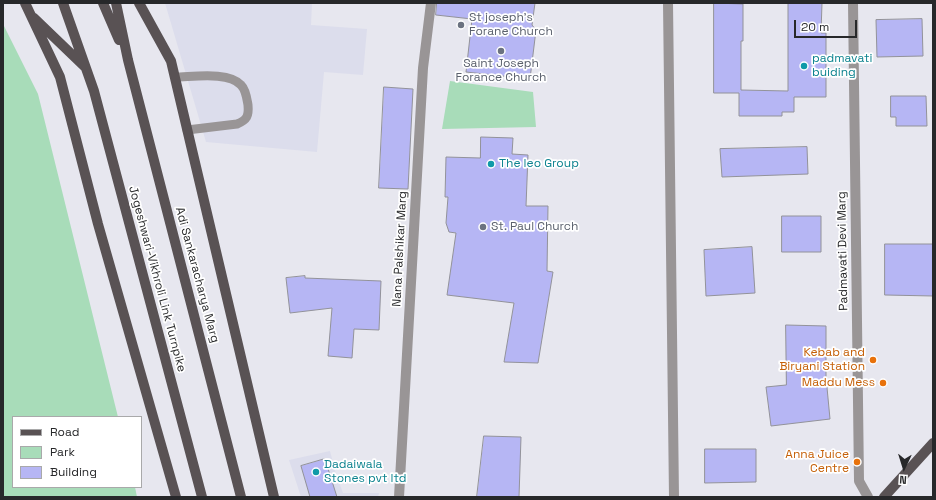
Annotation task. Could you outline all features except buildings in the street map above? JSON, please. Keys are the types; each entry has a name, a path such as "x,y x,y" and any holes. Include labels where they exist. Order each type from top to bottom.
{"main road":[{"path":"25,3 60,77 98,224 176,497"},
{"name":"Jogeshwari-Vikhroli Link Turnpike","path":"63,3 96,98 202,497"},
{"path":"103,3 128,60"},
{"path":"116,3 128,60"},
{"path":"140,3 171,61 274,497"},
{"path":"30,13 86,68"},
{"name":"Adi Sankaracharya Marg","path":"128,60 241,497"},
{"path":"884,497 933,443"}],"street":[{"name":"Nana Palshikar Marg","path":"399,497 423,68 431,3"},
{"path":"668,3 674,497"},
{"name":"Padmavati Devi Marg","path":"853,3 859,481 868,497"}],"lane":[{"path":"175,78 218,76 229,78 241,84 245,90 248,112 247,118 243,122 187,130"}],"shaded area":[{"path":"165,3 312,3 311,25 367,29 363,75 324,72 317,152 206,142"},
{"path":"330,451 343,493 379,493 378,497 301,497 289,460"}],"green space":[{"path":"3,24 38,94 118,416 12,416 12,488 135,488 137,497 3,497"},
{"path":"450,81 533,92 536,127 442,129"}],"place":[{"name":"St joseph's Forane Church","path":"461,25"},
{"name":"Saint Joseph Forance Church","path":"501,51"},
{"name":"padmavati buiding","path":"804,66"},
{"name":"The leo Group","path":"491,164"},
{"name":"St. Paul Church","path":"483,227"},
{"name":"Kebab and Biryani Station","path":"873,360"},
{"name":"Maddu Mess","path":"883,383"},
{"name":"Anna Juice Centre","path":"857,462"},
{"name":"Dadaiwala Stones pvt ltd","path":"316,472"}]}
